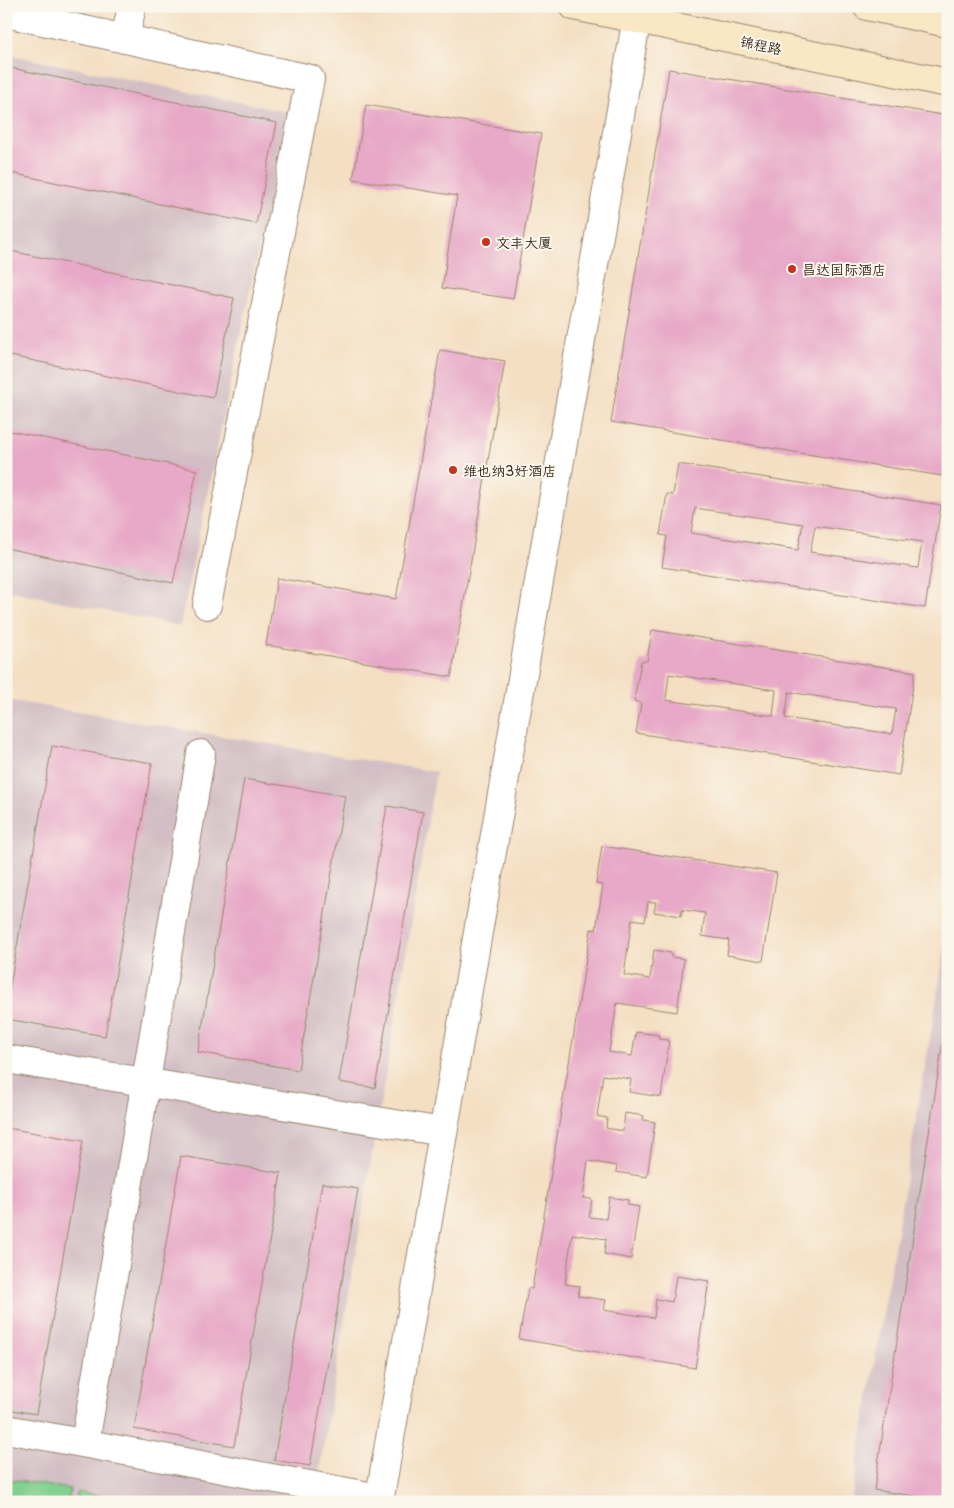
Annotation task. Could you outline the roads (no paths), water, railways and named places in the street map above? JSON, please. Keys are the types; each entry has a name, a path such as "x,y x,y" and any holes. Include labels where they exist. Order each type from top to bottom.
{"main road":[{"name":"锦程路","path":"574,6 637,13 948,83"},
{"path":"866,6 948,23"}],"street":[{"path":"125,39 132,6"},
{"path":"6,13 310,78 208,605"},
{"path":"6,1428 380,1500 637,13"},
{"path":"85,1443 201,754"},
{"path":"6,1059 443,1132"}],"place":[{"name":"文丰大厦","path":"486,242"},
{"name":"昌达国际酒店","path":"792,269"},
{"name":"维也纳3好酒店","path":"453,470"}]}
